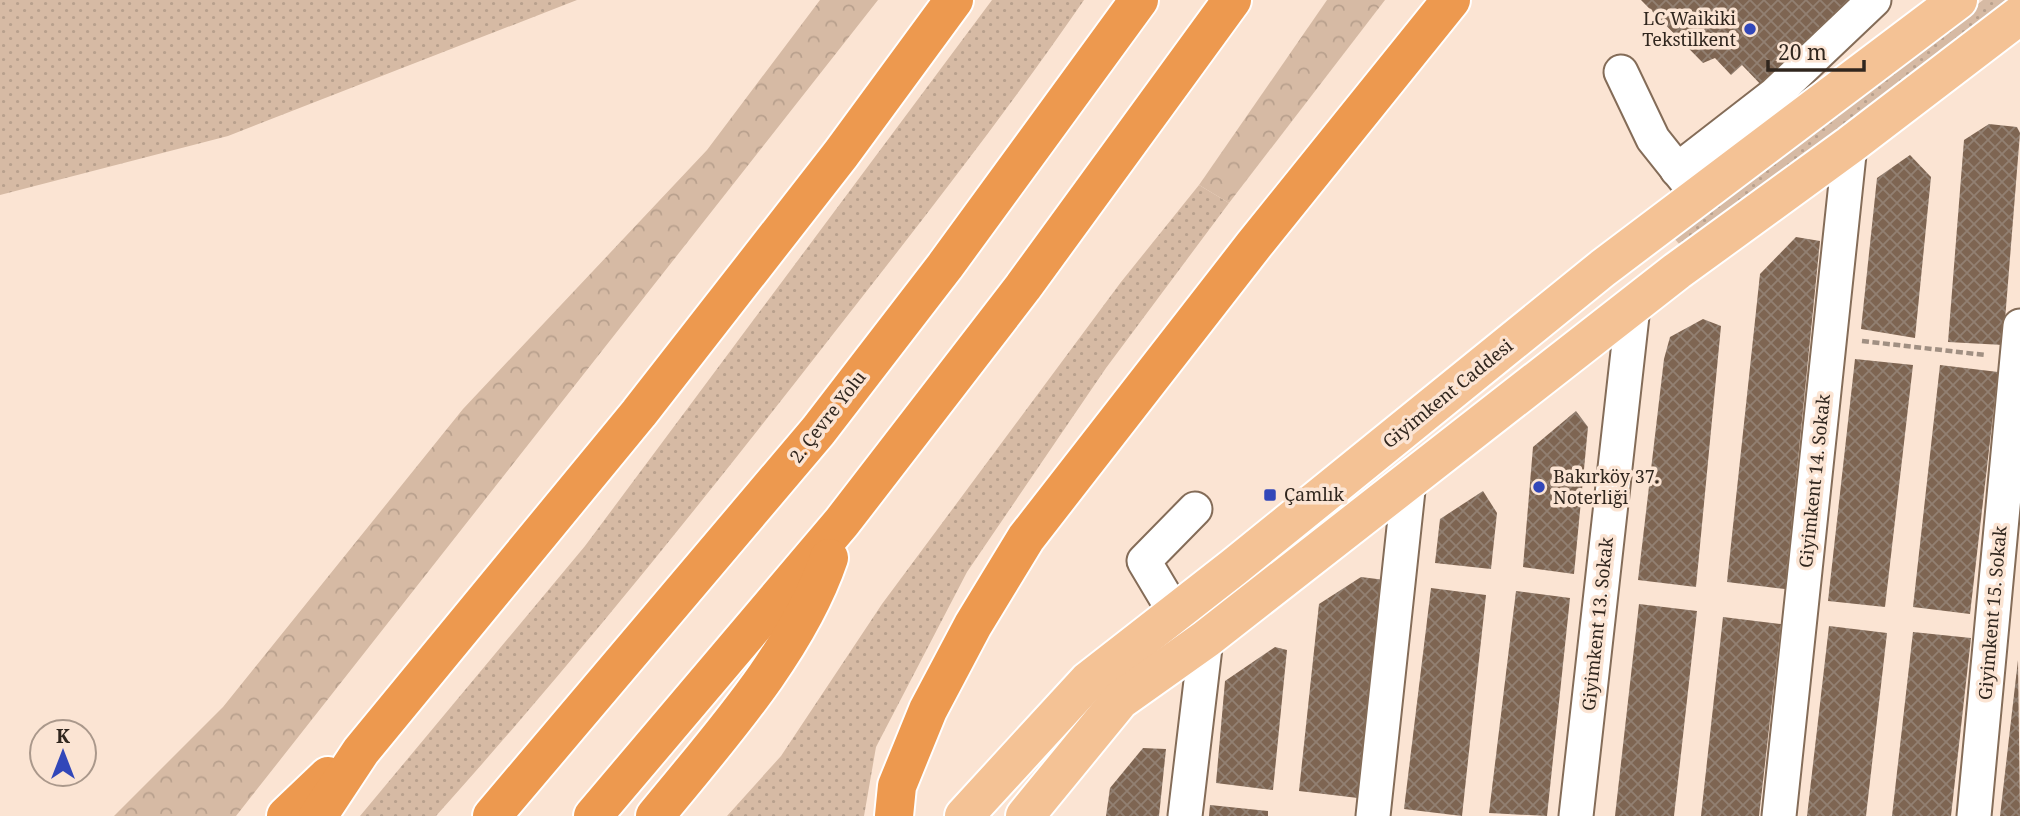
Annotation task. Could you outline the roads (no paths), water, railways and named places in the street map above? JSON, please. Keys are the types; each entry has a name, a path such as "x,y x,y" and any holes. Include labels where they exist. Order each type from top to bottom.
{"highway":[{"path":"318,816 360,751 639,413 841,154 954,0"},
{"name":"2. Çevre Yolu","path":"492,816 818,431 945,266 1139,0"},
{"path":"593,816 842,522 1023,287 1232,0"},
{"path":"894,816 897,786 928,710 973,625 1026,538 1253,246 1451,0"},
{"path":"655,816 730,724 778,655 819,587 842,522"},
{"path":"286,816 321,782 360,751"}],"main road":[{"name":"Giyimkent Caddesi","path":"964,816 1088,681 1645,237 1688,183 1958,0"},
{"path":"1025,816 1120,700 1206,639 1677,271 1850,145 2020,15"},
{"path":"1645,237 1660,243 1674,255 1677,271"},
{"path":"1603,268 1619,299 1633,307"}],"street":[{"path":"1621,72 1653,139 1688,183 1775,94 1874,0"},
{"name":"Giyimkent 14. Sokak","path":"1779,816 1850,145"},
{"name":"Giyimkent 13. Sokak","path":"1576,816 1633,307"},
{"name":"Giyimkent 15. Sokak","path":"1974,816 2018,342"},
{"path":"1373,816 1409,481"},
{"path":"1175,613 1144,561 1195,509"},
{"path":"1185,816 1206,639"}],"place":[{"name":"LC Waikiki Tekstilkent","path":"1750,29"},
{"name":"Bakırköy 37. Noterliği","path":"1539,487"},
{"name":"Çamlık","path":"1270,495"}]}
